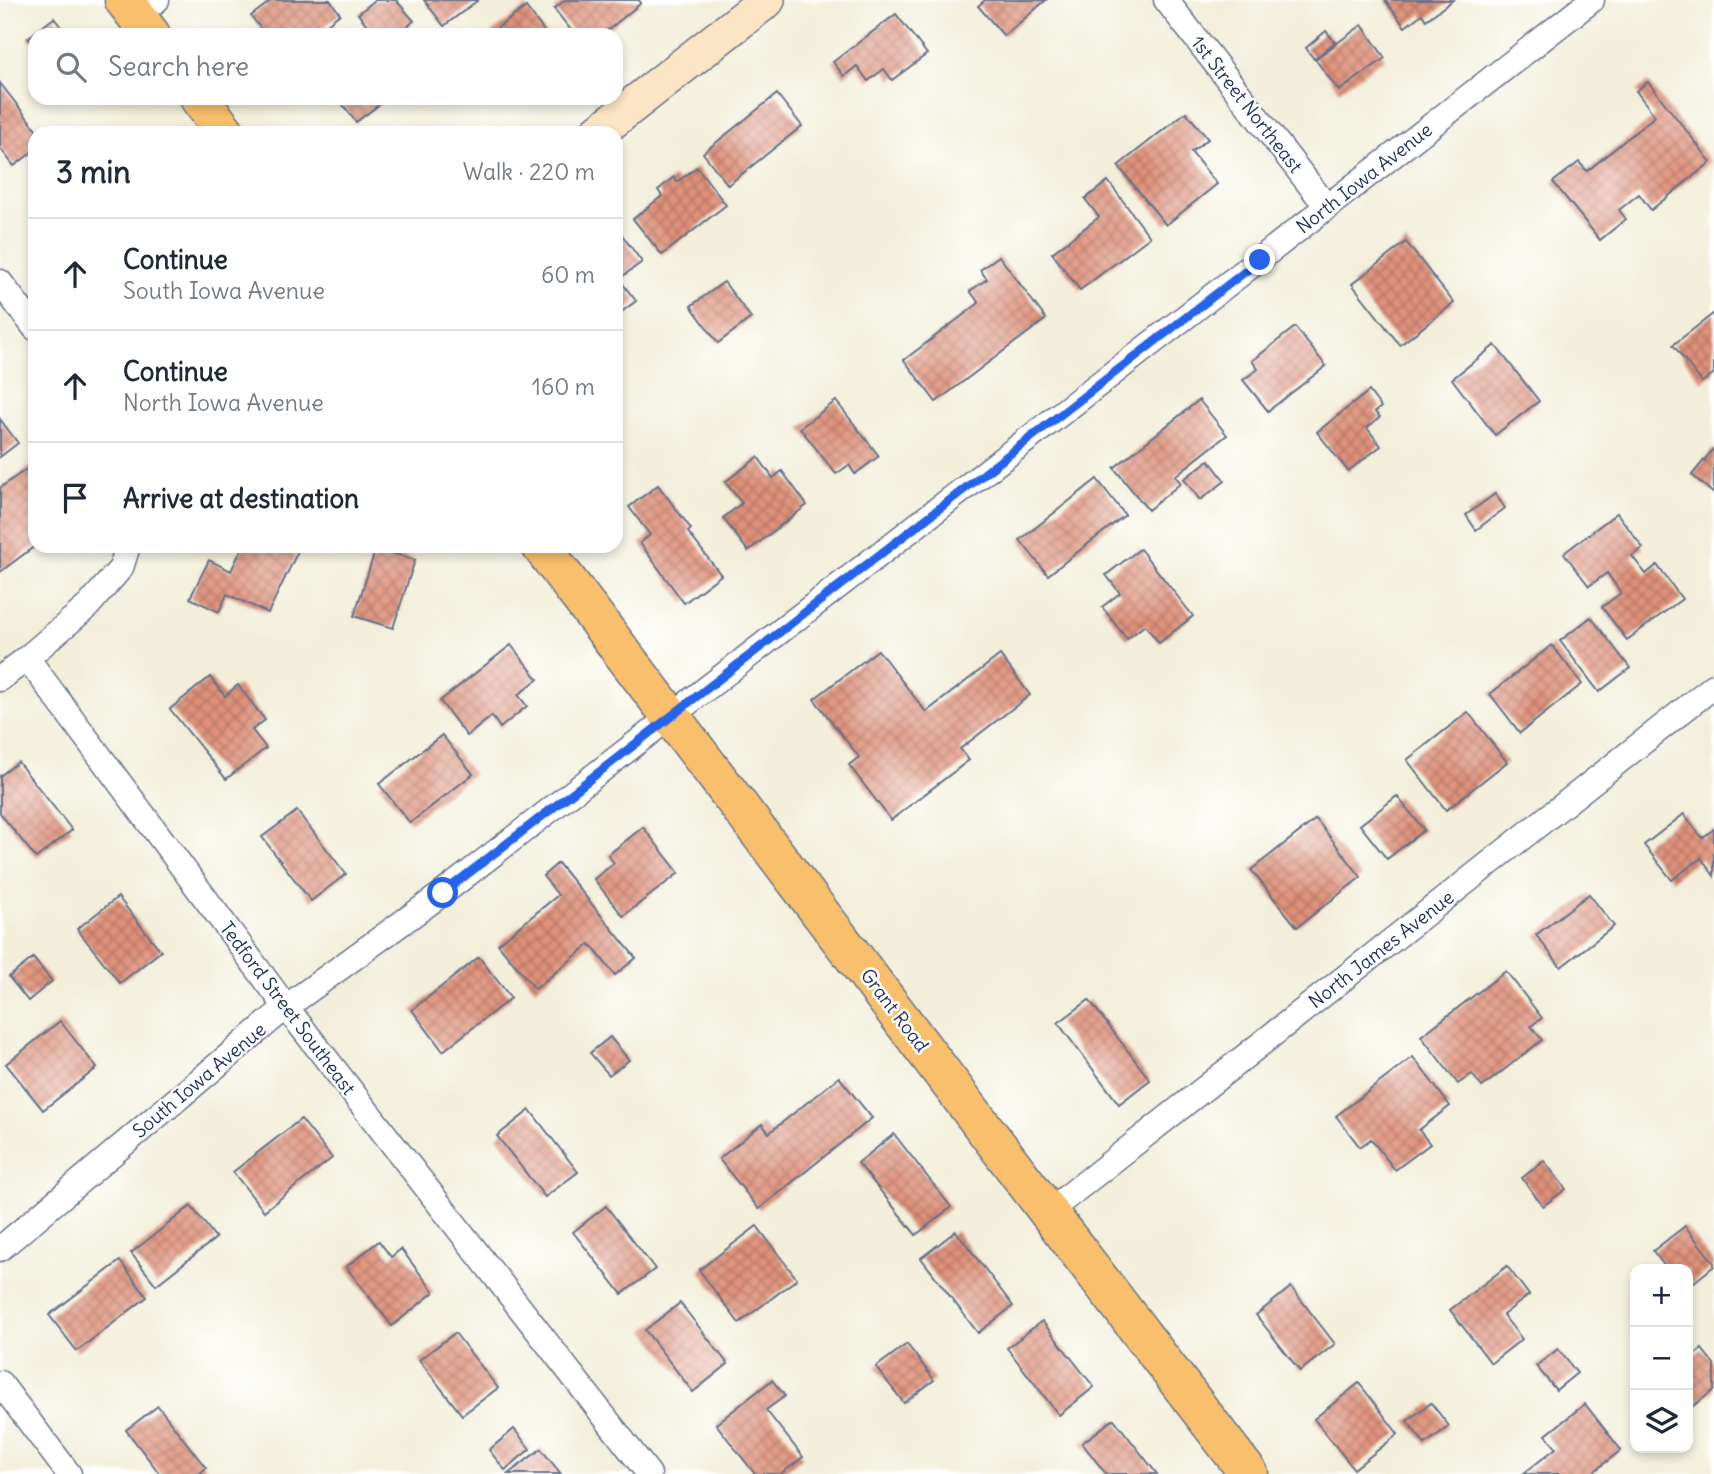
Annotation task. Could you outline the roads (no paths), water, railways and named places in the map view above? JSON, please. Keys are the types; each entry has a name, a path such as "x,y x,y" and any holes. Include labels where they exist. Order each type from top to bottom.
{"main road":[{"path":"204,105 221,126"},
{"name":"Grant Road","path":"546,553 1249,1474"}],"street":[{"path":"606,126 767,0"},
{"name":"1st Street Northeast","path":"1166,0 1327,208"},
{"name":"North Iowa Avenue","path":"671,716 1592,0"},
{"path":"0,282 28,319"},
{"path":"0,679 89,606 121,568 126,553"},
{"name":"Tedford Street Southeast","path":"27,658 286,1007 649,1474"},
{"name":"North James Avenue","path":"1048,1212 1714,686"},
{"name":"South Iowa Avenue","path":"0,1249 286,1007 443,893 671,716"},
{"path":"0,1382 69,1474"}]}
